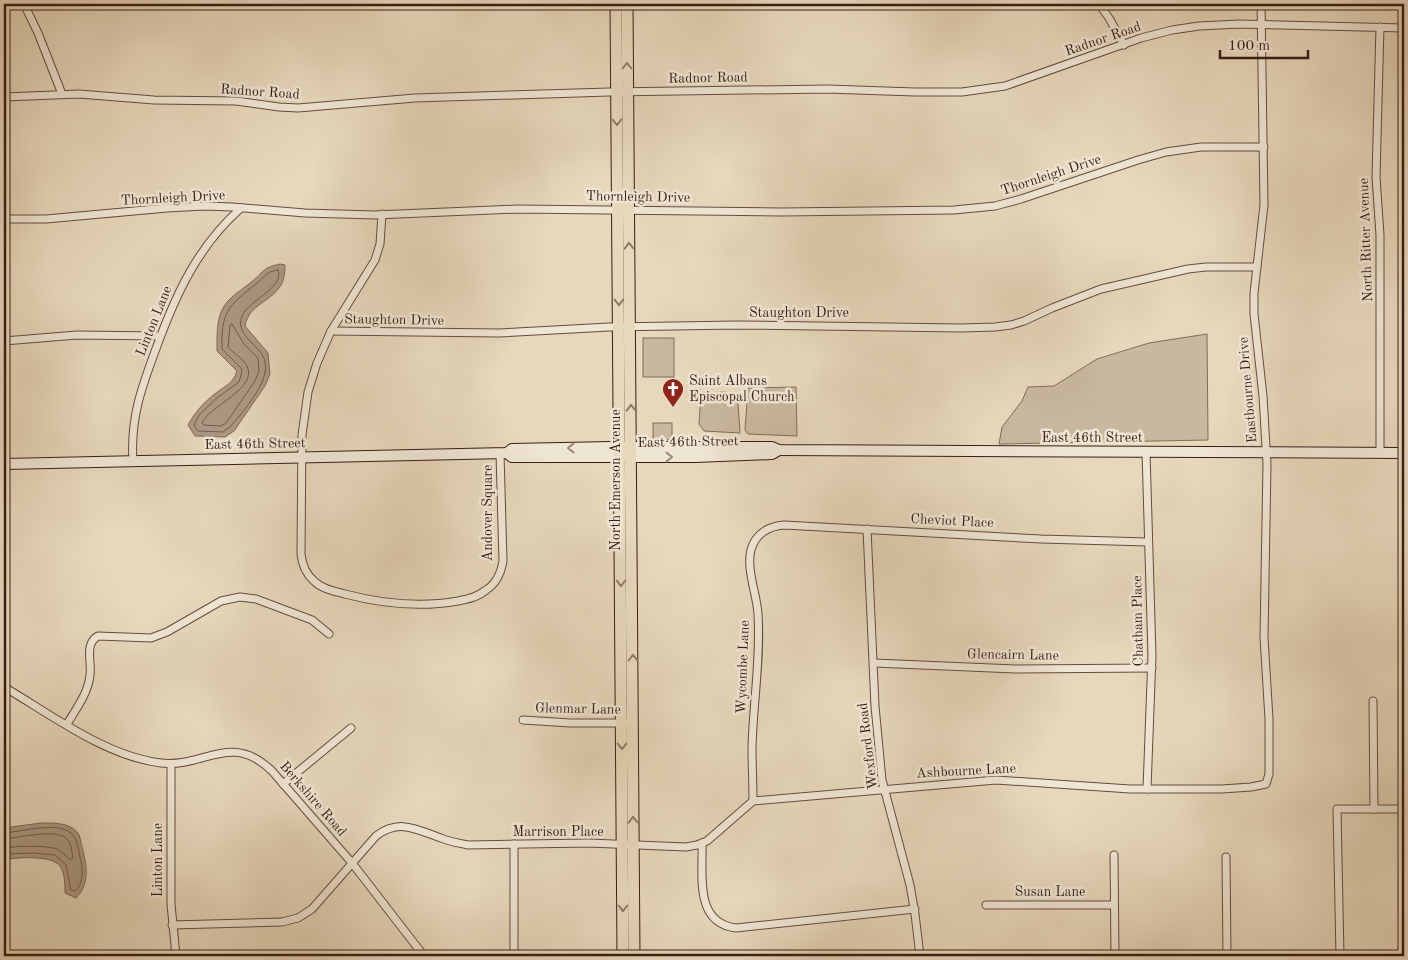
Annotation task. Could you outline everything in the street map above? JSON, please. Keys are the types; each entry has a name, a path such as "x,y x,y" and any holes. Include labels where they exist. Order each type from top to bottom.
{"main road":[{"name":"North Emerson Avenue","path":"616,4 622,92 628,845 634,956"},
{"name":"North Emerson Avenue","path":"622,92 627,4"},
{"name":"East 46th Street","path":"4,464 504,453 512,449 772,454 779,450 1404,453"},
{"name":"North Emerson Avenue","path":"623,956 628,845"}],"street":[{"path":"24,4 38,33 62,94"},
{"path":"1099,4 1107,14 1124,45"},
{"name":"Eastbourne Drive","path":"1261,4 1264,210 1257,267 1254,314 1263,396 1266,452 1267,529 1264,637 1269,719 1269,774"},
{"name":"Radnor Road","path":"4,97 62,94 100,95 154,100 236,101 298,108 415,98 622,92 827,89 925,92 981,90 1015,83 1165,32 1199,26 1223,24 1404,28"},
{"name":"North Ritter Avenue","path":"1380,27 1376,176 1380,235 1380,453"},
{"name":"Thornleigh Drive","path":"4,219 46,219 183,207 241,208 305,213 382,214 492,209 782,212 949,210 978,208 1021,200 1166,152 1201,147 1264,147"},
{"name":"Linton Lane","path":"133,461 133,426 138,400 177,294 194,263 211,239 241,208"},
{"name":"Andover Square","path":"382,214 380,244 374,264 331,331 314,370 308,392 303,424 302,457 301,554 304,567 310,576 322,586 364,599 390,604 423,605 453,602 477,596 490,587 499,574 503,559 504,453"},
{"name":"Staughton Drive","path":"331,331 499,333 624,327 770,325 995,327 1024,321 1075,298 1114,285 1188,269 1257,267"},
{"path":"4,341 77,335 160,336"},
{"name":"Chatham Place","path":"1146,452 1152,668 1147,789"},
{"name":"Cheviot Place","path":"758,537 768,528 782,525 1041,539 1148,542"},
{"name":"Wexford Road","path":"867,529 875,714 882,780 914,909 920,956"},
{"name":"Wycombe Lane","path":"753,801 752,748 758,649 758,614 750,558 752,547 758,537"},
{"path":"67,724 88,687 91,670 90,645 92,640 98,636 151,638 167,632 222,601 240,597 256,599 312,620 329,634"},
{"name":"Glencairn Lane","path":"874,663 1015,670 1152,668"},
{"name":"Berkshire Road","path":"4,687 100,743 142,759 171,764 218,753 242,753 266,765 352,863 424,956"},
{"path":"1373,702 1374,809"},
{"name":"Glenmar Lane","path":"523,720 570,724 627,723"},
{"path":"283,784 351,728"},
{"name":"Linton Lane","path":"171,764 172,926 176,956"},
{"name":"Ashbourne Lane","path":"753,801 996,780 1031,781 1093,787 1222,789 1266,784 1269,774"},
{"path":"753,801 711,838 702,843 705,904 712,917 725,926 736,928 783,924 914,909"},
{"path":"1340,956 1337,809 1404,809"},
{"name":"Marrison Place","path":"172,926 282,922 304,916 376,836 388,829 401,826 414,828 460,844 686,847 702,843"},
{"path":"514,844 514,953"},
{"path":"1114,855 1115,956"},
{"path":"1226,856 1227,956"},
{"name":"Susan Lane","path":"986,905 1114,905"}],"shaded area":[{"path":"1207,334 1208,440 999,444 1002,427 1022,401 1028,387 1054,386 1097,359 1149,343"},
{"path":"643,338 674,338 674,377 643,377"},
{"path":"796,387 797,436 748,434 745,430 748,388"},
{"path":"727,392 738,403 740,433 704,431 699,424 701,393"},
{"path":"653,423 672,423 672,440 653,440"}],"water":[{"path":"280,264 285,265 281,286 250,313 245,326 268,353 270,374 265,386 234,431 225,437 195,436 188,425 191,420 208,400 231,382 237,371 217,351 218,325 223,307 265,269"},
{"path":"41,823 66,825 79,834 86,874 84,887 76,898 65,893 63,872 56,862 42,858 4,860 4,828"}],"place":[{"name":"Saint Albans Episcopal Church","path":"673,408"}]}
